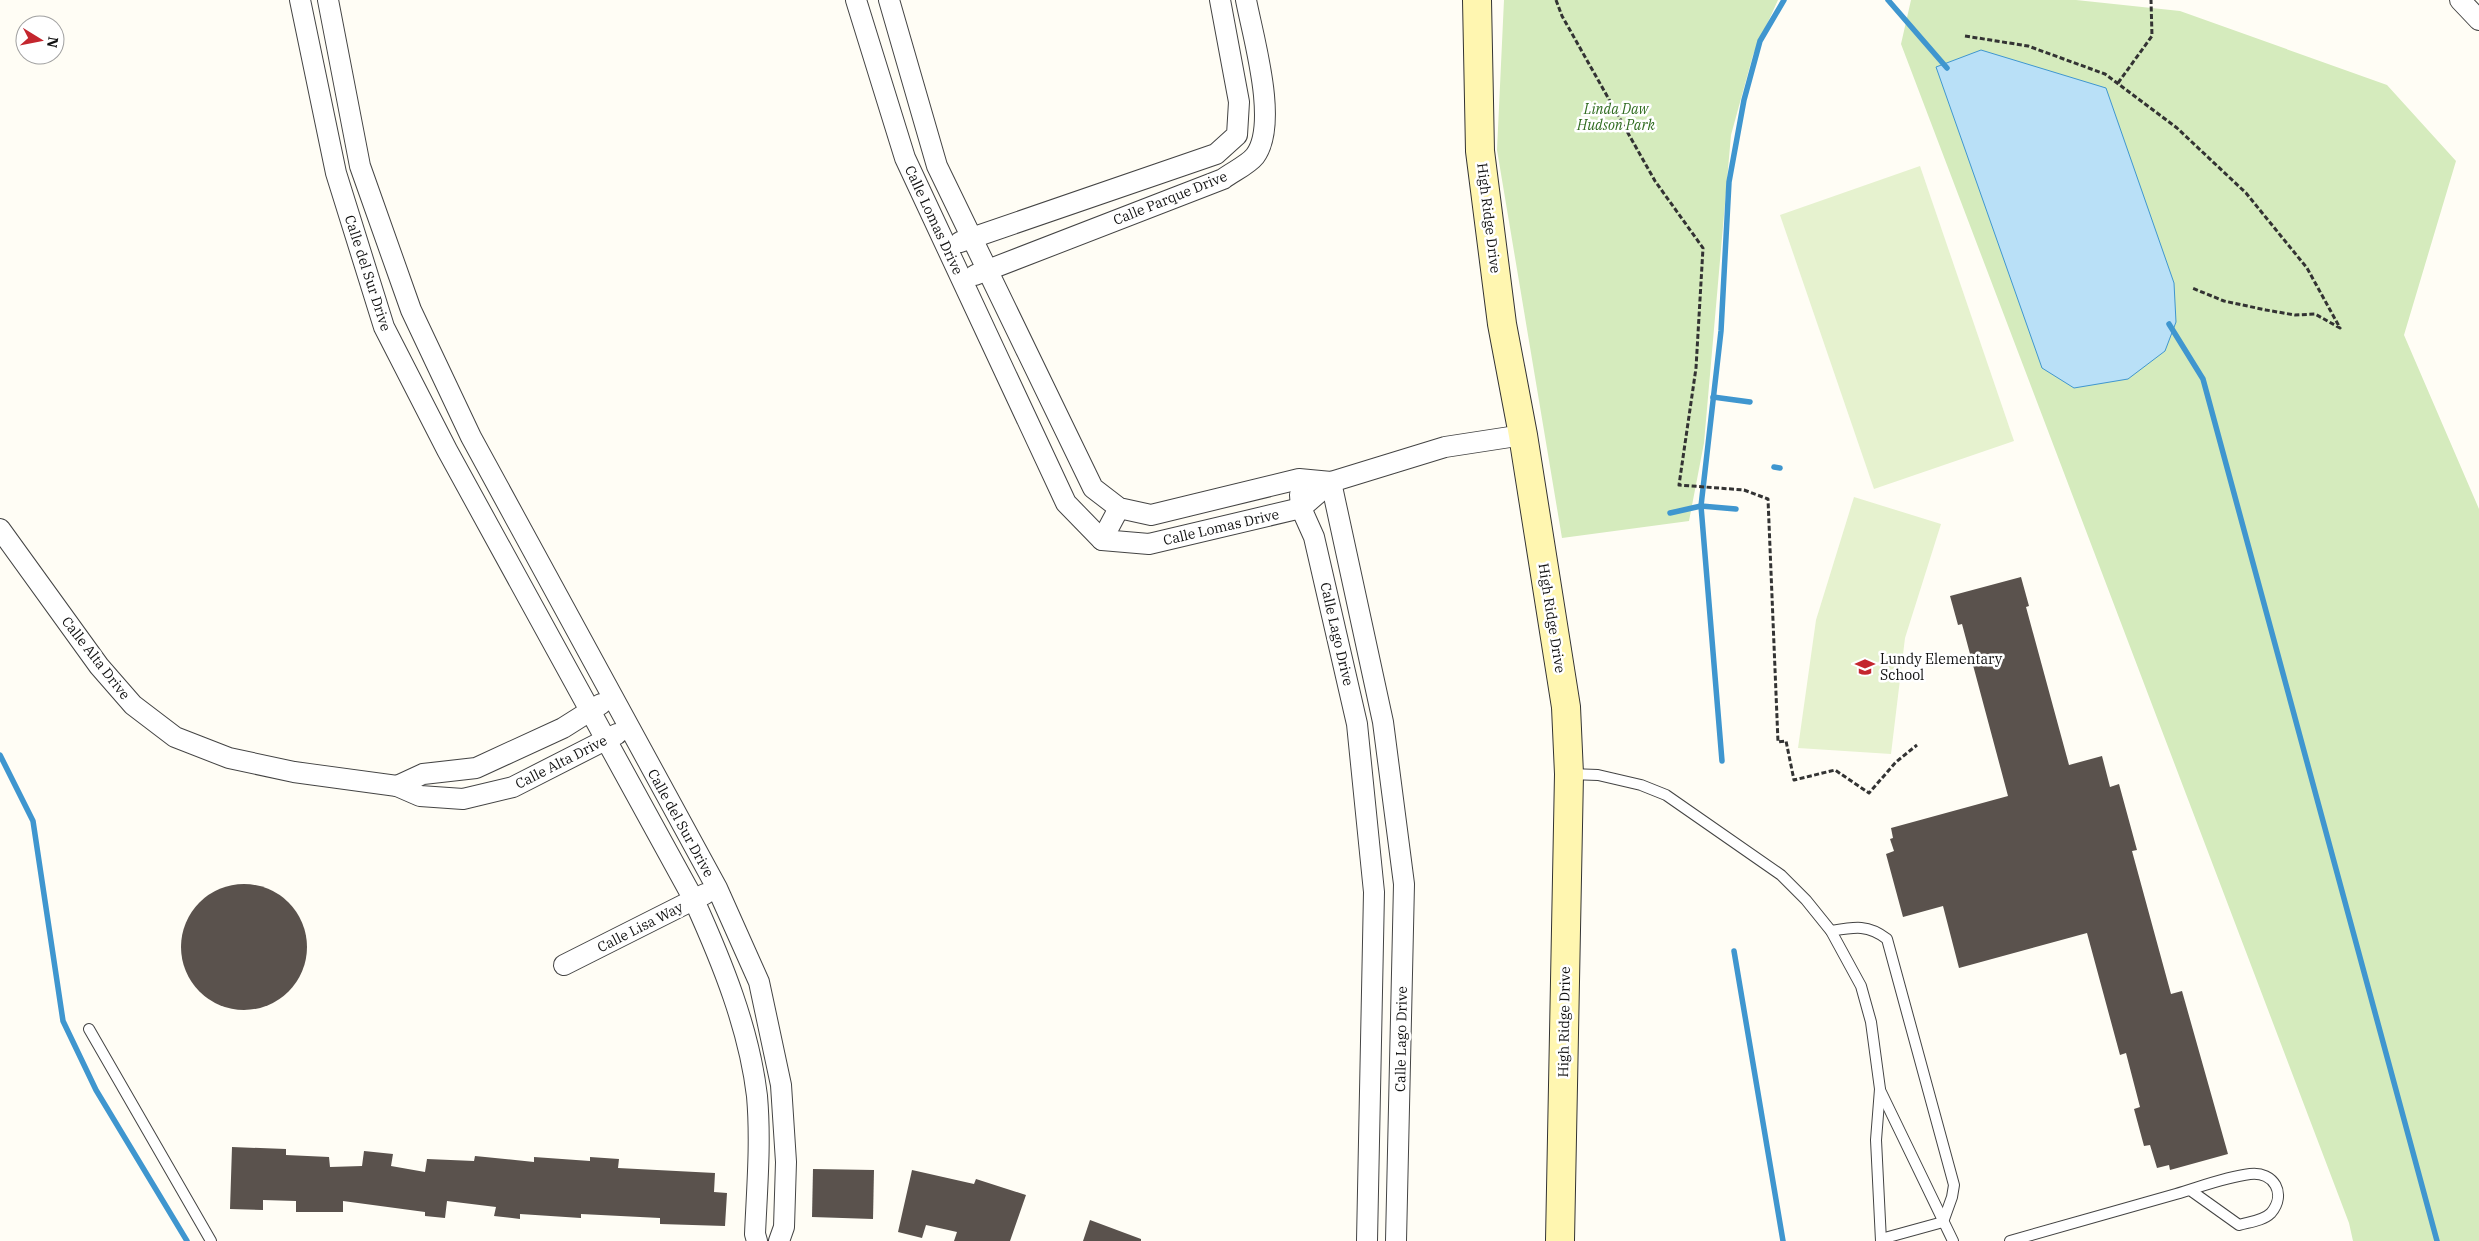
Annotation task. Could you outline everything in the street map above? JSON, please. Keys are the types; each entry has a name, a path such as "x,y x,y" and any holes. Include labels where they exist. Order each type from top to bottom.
{"street":[{"name":"Calle del Sur Drive","path":"300,0 336,174 384,327 447,450 694,900 734,996 749,1053 757,1096 760,1145 755,1234 757,1241"},
{"name":"Calle del Sur Drive","path":"328,0 360,166 411,310 472,438 717,888 758,982 781,1085 786,1162 784,1227 779,1241"},
{"name":"Calle Lomas Drive","path":"856,0 905,158 1066,502 1102,540 1149,544 1302,508 1331,482"},
{"name":"Calle Lomas Drive","path":"889,0 937,166 1093,488 1119,508 1151,515 1299,478 1331,482 1445,447 1523,435"},
{"path":"1220,0 1238,102 1237,135 1260,142"},
{"name":"Calle Parque Drive","path":"961,280 1223,179 1255,156 1265,130 1264,96 1246,0"},
{"name":"High Ridge Drive","path":"1477,0 1480,151 1502,324 1523,435 1566,707 1569,774 1560,1241"},
{"path":"2460,0 2479,20"},
{"name":"Calle Parque Drive","path":"946,247 1216,154 1237,135"},
{"path":"336,174 360,166"},
{"path":"1033,432 1059,418"},
{"path":"447,450 472,438"},
{"name":"Calle Lago Drive","path":"1299,478 1302,508 1314,537 1357,724 1374,892 1367,1241"},
{"name":"Calle Lago Drive","path":"1331,482 1383,722 1404,884 1396,1241"},
{"path":"1102,540 1119,508"},
{"name":"Calle Alta Drive","path":"0,529 105,672 132,705 175,737 229,758 294,772 397,786 420,796 463,799 513,787 606,741 629,727"},
{"path":"397,786 423,774 476,768 521,749 563,728 612,696"},
{"path":"459,770 463,799"},
{"path":"1364,793 1392,790"},
{"name":"Calle Lisa Way","path":"564,965 717,888"},
{"name":"Calle Lago Drive","path":"1370,1108 1399,1110"}],"lane":[{"path":"1569,774 1598,775 1641,785 1666,795 1781,875 1806,900 1831,931 1861,986 1871,1022 1880,1089 1876,1140 1881,1240 1943,1222"},
{"path":"1831,931 1856,927 1865,928 1875,930 1887,940 1954,1185 1952,1197 1943,1222"},
{"path":"89,1030 211,1241"},
{"path":"1880,1089 1953,1241"},
{"path":"2010,1241 2190,1190 2251,1173 2266,1176 2274,1181 2279,1192 2277,1203 2264,1218 2239,1225 2190,1190"}],"path":[{"path":"1556,0 1562,16 1655,181 1703,248 1696,368 1679,485 1744,490 1768,499 1778,742 1786,741 1794,780 1835,770 1869,793 1896,762 1917,745"},
{"path":"2118,83 2152,36 2151,0"},
{"path":"1965,36 2028,46 2105,74 2178,128 2246,193 2307,268 2340,328 2315,314 2295,315 2241,305 2224,301 2192,288"}],"green space":[{"name":"Linda Daw Hudson Park","path":"1504,0 1778,0 1753,55 1731,135 1704,443 1689,521 1562,538 1497,150"},
{"path":"1911,0 2076,0 2180,11 2387,85 2456,161 2404,335 2479,509 2479,1241 2353,1241 2349,1223 1901,44"},
{"path":"1920,166 2014,441 1874,489 1780,215"},
{"path":"1854,497 1941,524 1905,638 1891,754 1798,748 1816,620"}],"water":[{"path":"1981,50 2106,88 2174,283 2176,322 2165,351 2128,379 2074,388 2042,368 1936,67"}],"building":[{"path":"2021,577 2029,606 2026,607 2069,765 2102,756 2110,787 2119,784 2137,850 2132,851 2171,994 2182,991 2228,1154 2170,1170 2169,1165 2157,1168 2150,1145 2144,1146 2134,1109 2140,1107 2126,1053 2120,1055 2087,933 1959,968 1943,906 1903,917 1886,854 1894,851 1890,839 1893,838 1891,828 2008,796 1962,624 1958,625 1950,596"},
{"path":"244,884 268,889 279,894 289,902 297,912 302,923 307,947 302,971 297,982 289,992 279,1000 268,1005 244,1010 220,1005 209,1000 199,992 191,982 186,971 181,947 186,923 191,912 199,902 209,894 220,889"},
{"path":"232,1147 286,1149 286,1155 329,1157 330,1167 362,1166 364,1151 393,1154 391,1166 425,1172 427,1159 474,1161 475,1156 534,1162 534,1157 590,1161 590,1157 619,1159 618,1168 715,1173 714,1192 727,1193 725,1226 660,1224 660,1218 581,1214 581,1218 520,1214 520,1219 494,1216 496,1207 447,1201 445,1218 425,1216 425,1212 343,1201 343,1212 296,1212 296,1201 263,1200 263,1210 230,1209"},
{"path":"813,1169 874,1170 873,1219 812,1217"},
{"path":"912,1170 974,1184 976,1179 1026,1195 1010,1241 954,1241 957,1232 926,1225 922,1238 898,1232"},
{"path":"1090,1220 1141,1239 1141,1241 1083,1241"}],"waterway":[{"path":"1722,761 1701,506 1721,331 1729,182 1744,100 1760,41 1784,0"},
{"path":"1888,0 1947,68"},
{"path":"2169,324 2203,379 2437,1241"},
{"path":"1713,397 1750,402"},
{"path":"1774,467 1780,468"},
{"path":"1670,513 1701,506 1736,509"},
{"path":"0,755 33,821 63,1021 96,1090 187,1241"},
{"path":"1734,951 1783,1241"}],"place":[{"name":"Lundy Elementary School","path":"1865,667"}]}
